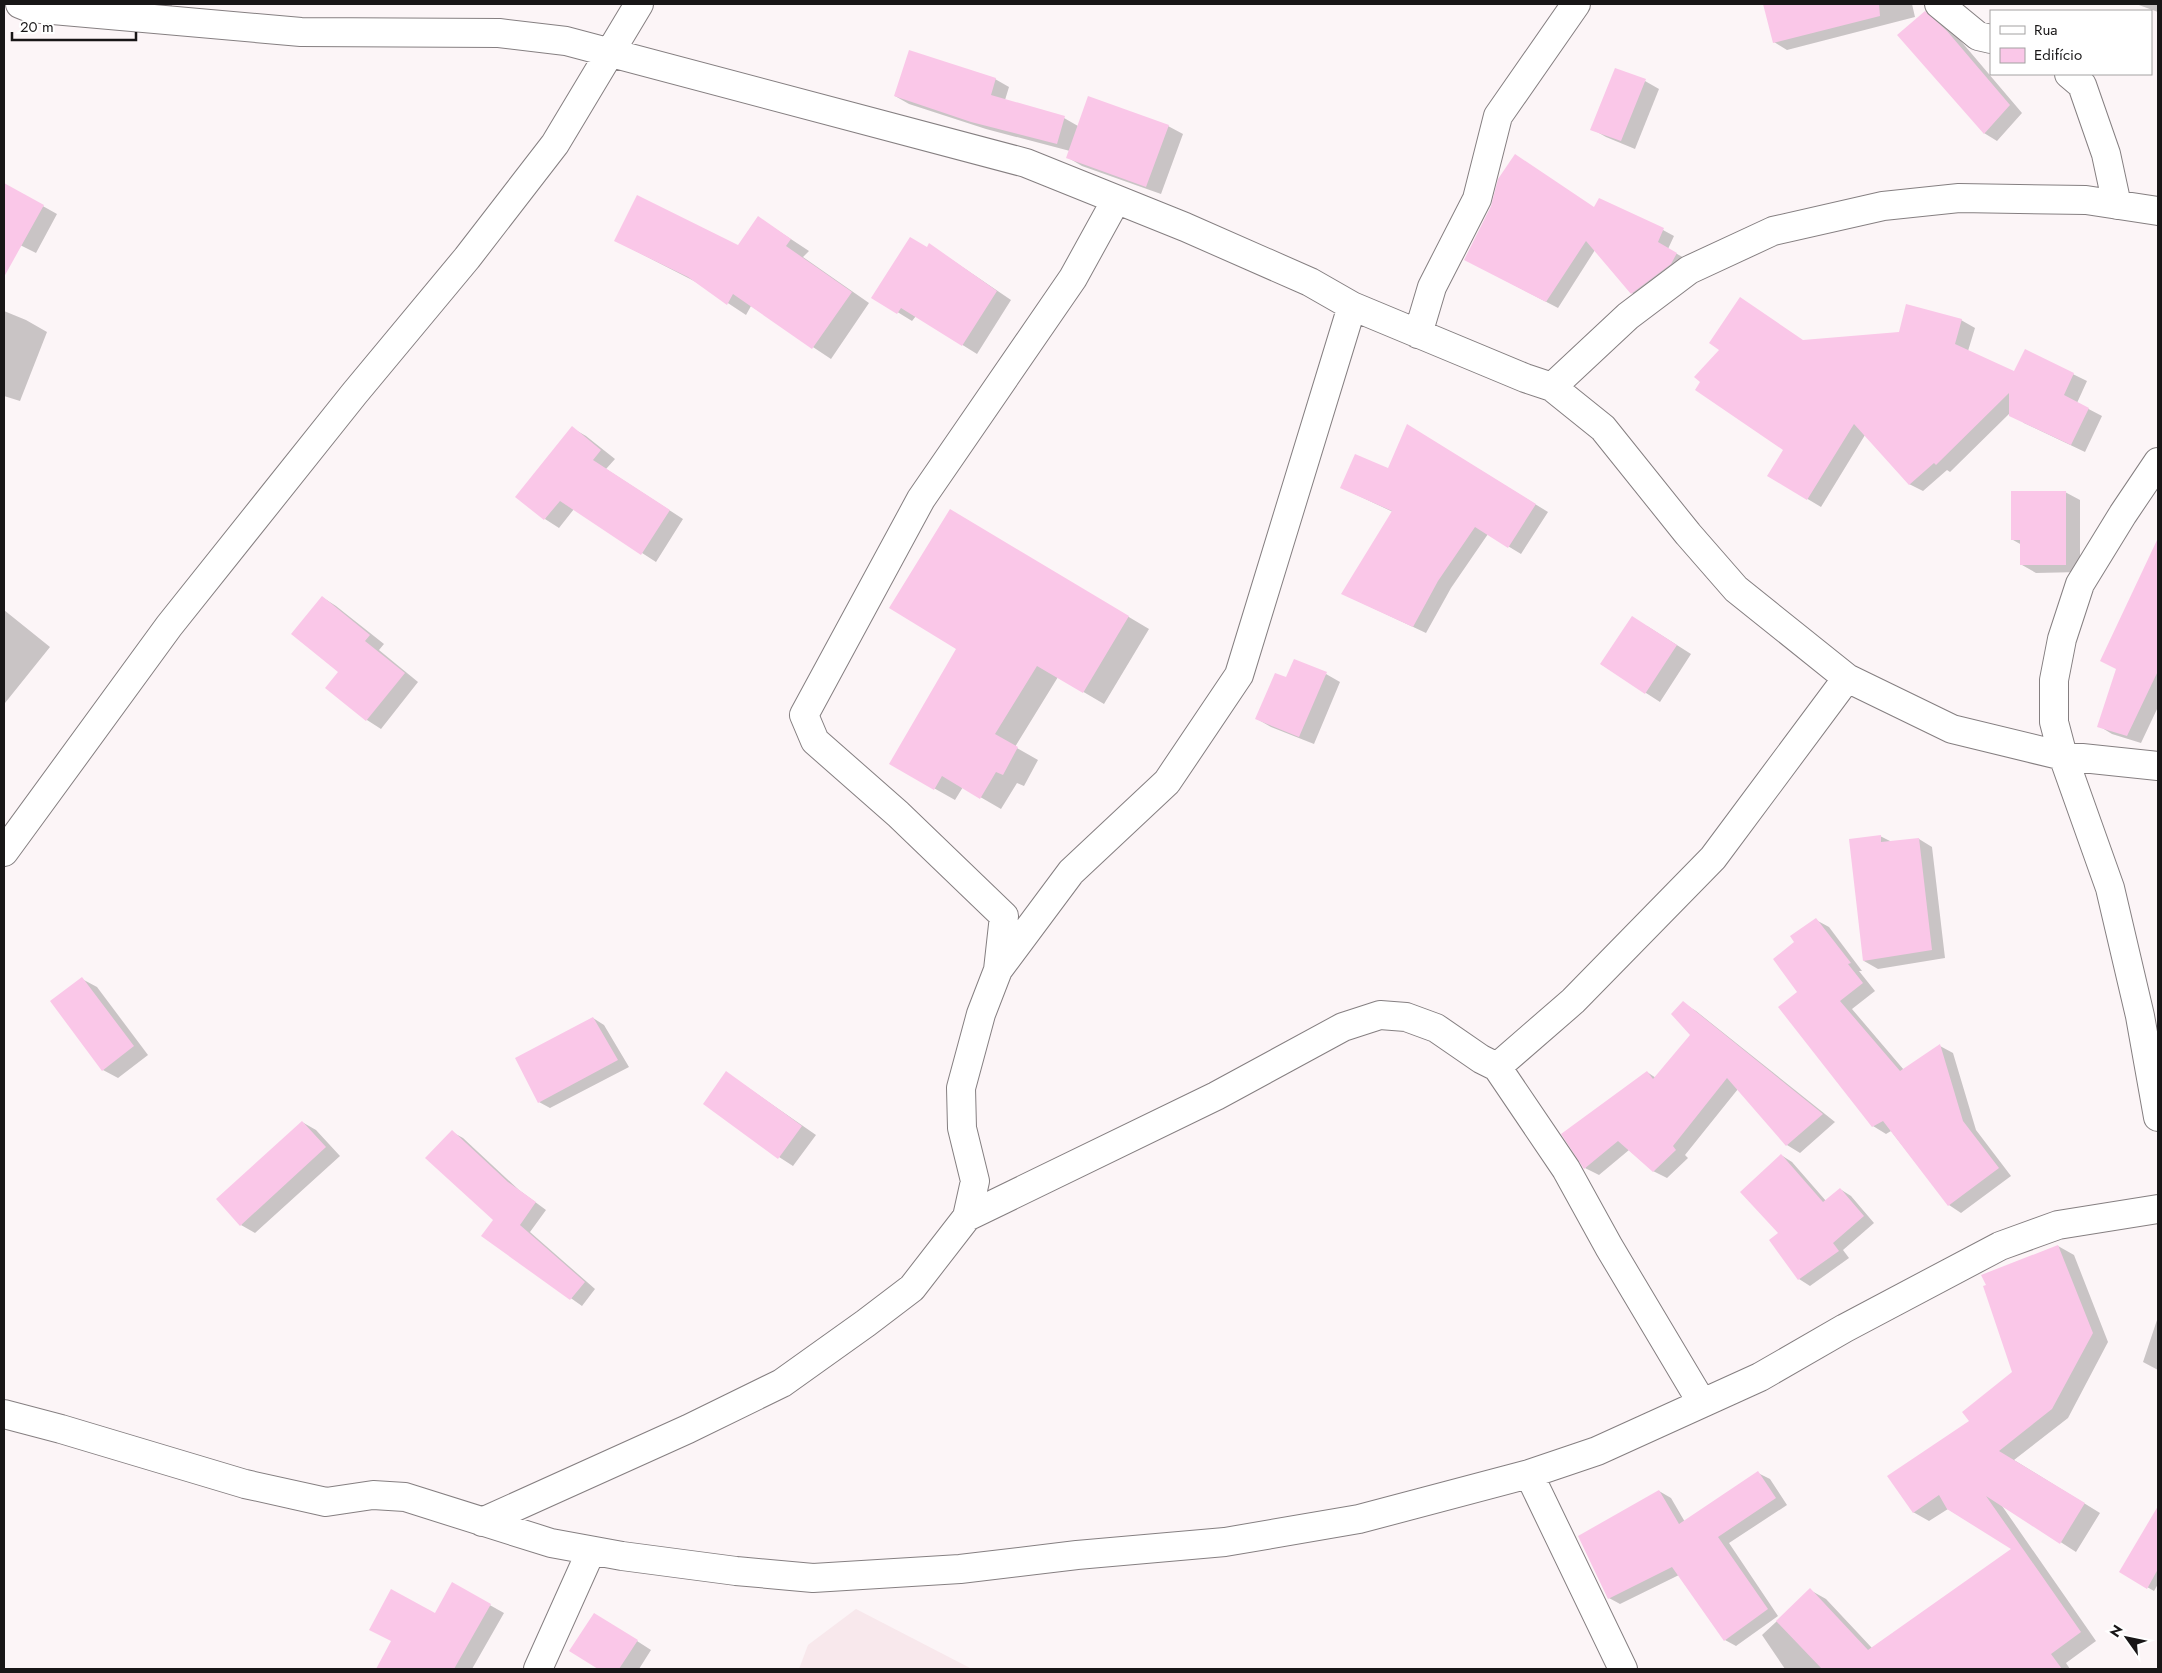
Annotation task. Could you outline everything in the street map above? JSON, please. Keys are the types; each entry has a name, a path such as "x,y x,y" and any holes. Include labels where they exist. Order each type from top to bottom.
{"street":[{"path":"20,4 30,8 301,32 499,33 566,41 608,54 1026,163 1185,227 1310,282 1352,306 1525,378 1552,387 1604,428 1688,534 1736,589 1847,678 1952,729 2063,756 2158,766"},
{"path":"4,852 169,626 354,394 467,258 554,144 639,4"},
{"path":"1418,334 1432,286 1477,199 1498,116 1576,4"},
{"path":"1939,4 1978,36 1990,39"},
{"path":"2070,75 2082,85 2106,154 2117,205"},
{"path":"1552,387 1628,316 1689,270 1773,231 1883,206 1959,198 2086,200 2158,211"},
{"path":"968,1216 975,1181 962,1128 961,1088 982,1014 998,970 1004,916 898,814 815,741 804,715 922,499 1073,278 1116,200"},
{"path":"998,970 1071,872 1167,782 1239,675 1352,306"},
{"path":"2158,462 2080,584 2062,639 2054,680 2054,722 2063,756 2110,888 2140,1016 2158,1117"},
{"path":"1497,1067 1574,1001 1713,858 1847,678"},
{"path":"482,1522 688,1429 782,1383 912,1288 968,1216 1216,1096 1343,1027 1380,1015 1406,1017 1436,1028 1481,1059 1497,1067 1566,1169 1609,1247 1702,1403"},
{"path":"4,1414 62,1429 245,1484 326,1502 373,1495 405,1497 550,1543 591,1551 736,1572 813,1578 960,1569 1078,1555 1225,1542 1359,1519 1529,1474 1597,1451 1760,1377 1845,1328 2000,1246 2058,1225 2158,1209"},
{"path":"1529,1474 1623,1669"},
{"path":"538,1669 591,1551"}],"shaded area":[{"path":"856,1609 972,1669 799,1669 808,1645"}],"building":[{"path":"1763,4 1879,4 1880,16 1773,43"},
{"path":"1925,11 1947,31 2010,105 1984,134 1897,35"},
{"path":"909,50 996,78 991,95 1065,116 1057,144 971,122 894,96"},
{"path":"1615,68 1646,79 1621,141 1590,130"},
{"path":"1088,96 1169,125 1146,187 1066,158"},
{"path":"1515,154 1594,207 1599,198 1664,228 1658,242 1677,253 1671,264 1631,294 1586,241 1546,302 1464,260 1491,206 1498,179"},
{"path":"4,183 44,205 4,277"},
{"path":"637,195 738,245 758,216 791,239 786,246 852,292 812,349 733,294 727,305 688,277 614,241"},
{"path":"910,237 927,247 929,243 997,291 962,346 901,308 897,314 871,298"},
{"path":"1740,297 1803,340 1899,332 1906,304 1962,319 1955,344 2014,371 2025,349 2074,373 2064,395 2089,408 2071,445 2009,416 2009,393 1936,465 1934,463 1909,485 1854,424 1807,500 1767,476 1783,450 1695,390 1700,382 1694,377 1719,350 1709,343"},
{"path":"1407,424 1536,504 1508,548 1475,527 1438,581 1413,627 1341,594 1392,511 1340,488 1355,454 1388,468"},
{"path":"572,426 601,450 593,460 670,510 641,555 560,501 544,520 515,497"},
{"path":"2011,491 2066,491 2066,565 2020,565 2020,540 2011,540"},
{"path":"950,509 1129,616 1083,693 1037,666 995,734 1018,747 1003,775 996,772 980,799 942,776 934,790 889,764 956,649 889,608"},
{"path":"2158,538 2158,671 2127,736 2097,727 2116,669 2100,661"},
{"path":"322,596 370,635 365,641 405,673 366,721 325,688 338,672 291,634"},
{"path":"1632,616 1677,645 1645,694 1600,664"},
{"path":"1294,659 1327,672 1299,737 1255,719 1275,673 1286,677"},
{"path":"1881,835 1881,842 1919,838 1932,950 1863,961 1849,839"},
{"path":"1816,918 1851,963 1848,964 1863,983 1840,1001 1900,1071 1940,1044 1963,1121 1999,1168 1948,1206 1883,1121 1872,1127 1778,1007 1797,992 1773,959 1794,942 1790,936"},
{"path":"82,977 134,1046 102,1071 50,1001"},
{"path":"1683,1001 1823,1114 1786,1146 1727,1078 1673,1146 1676,1150 1653,1172 1618,1141 1584,1169 1561,1134 1647,1071 1653,1079 1690,1035 1671,1014"},
{"path":"593,1017 618,1060 538,1103 515,1058"},
{"path":"726,1071 802,1126 778,1159 703,1104"},
{"path":"302,1121 326,1147 240,1226 216,1199"},
{"path":"452,1130 508,1182 536,1202 520,1225 585,1282 570,1300 481,1236 493,1220 425,1158"},
{"path":"1781,1154 1823,1202 1840,1188 1864,1216 1833,1243 1839,1251 1798,1280 1769,1240 1778,1233 1740,1192"},
{"path":"2058,1245 2093,1333 2052,1409 1999,1451 2085,1503 2060,1544 1986,1496 2081,1632 2051,1654 2062,1669 1822,1669 1776,1621 1810,1588 1868,1650 2011,1549 1947,1509 1939,1495 1913,1513 1887,1476 1969,1421 1962,1412 2012,1372 1983,1286 1986,1285 1981,1275"},
{"path":"1758,1471 1776,1498 1718,1537 1768,1609 1724,1641 1672,1567 1608,1599 1578,1536 1659,1490 1679,1524"},
{"path":"2158,1506 2158,1569 2147,1589 2119,1572"},
{"path":"452,1582 491,1604 454,1669 376,1669 391,1641 369,1630 391,1589 435,1613"},
{"path":"594,1613 638,1640 619,1669 598,1669 569,1651"}]}
